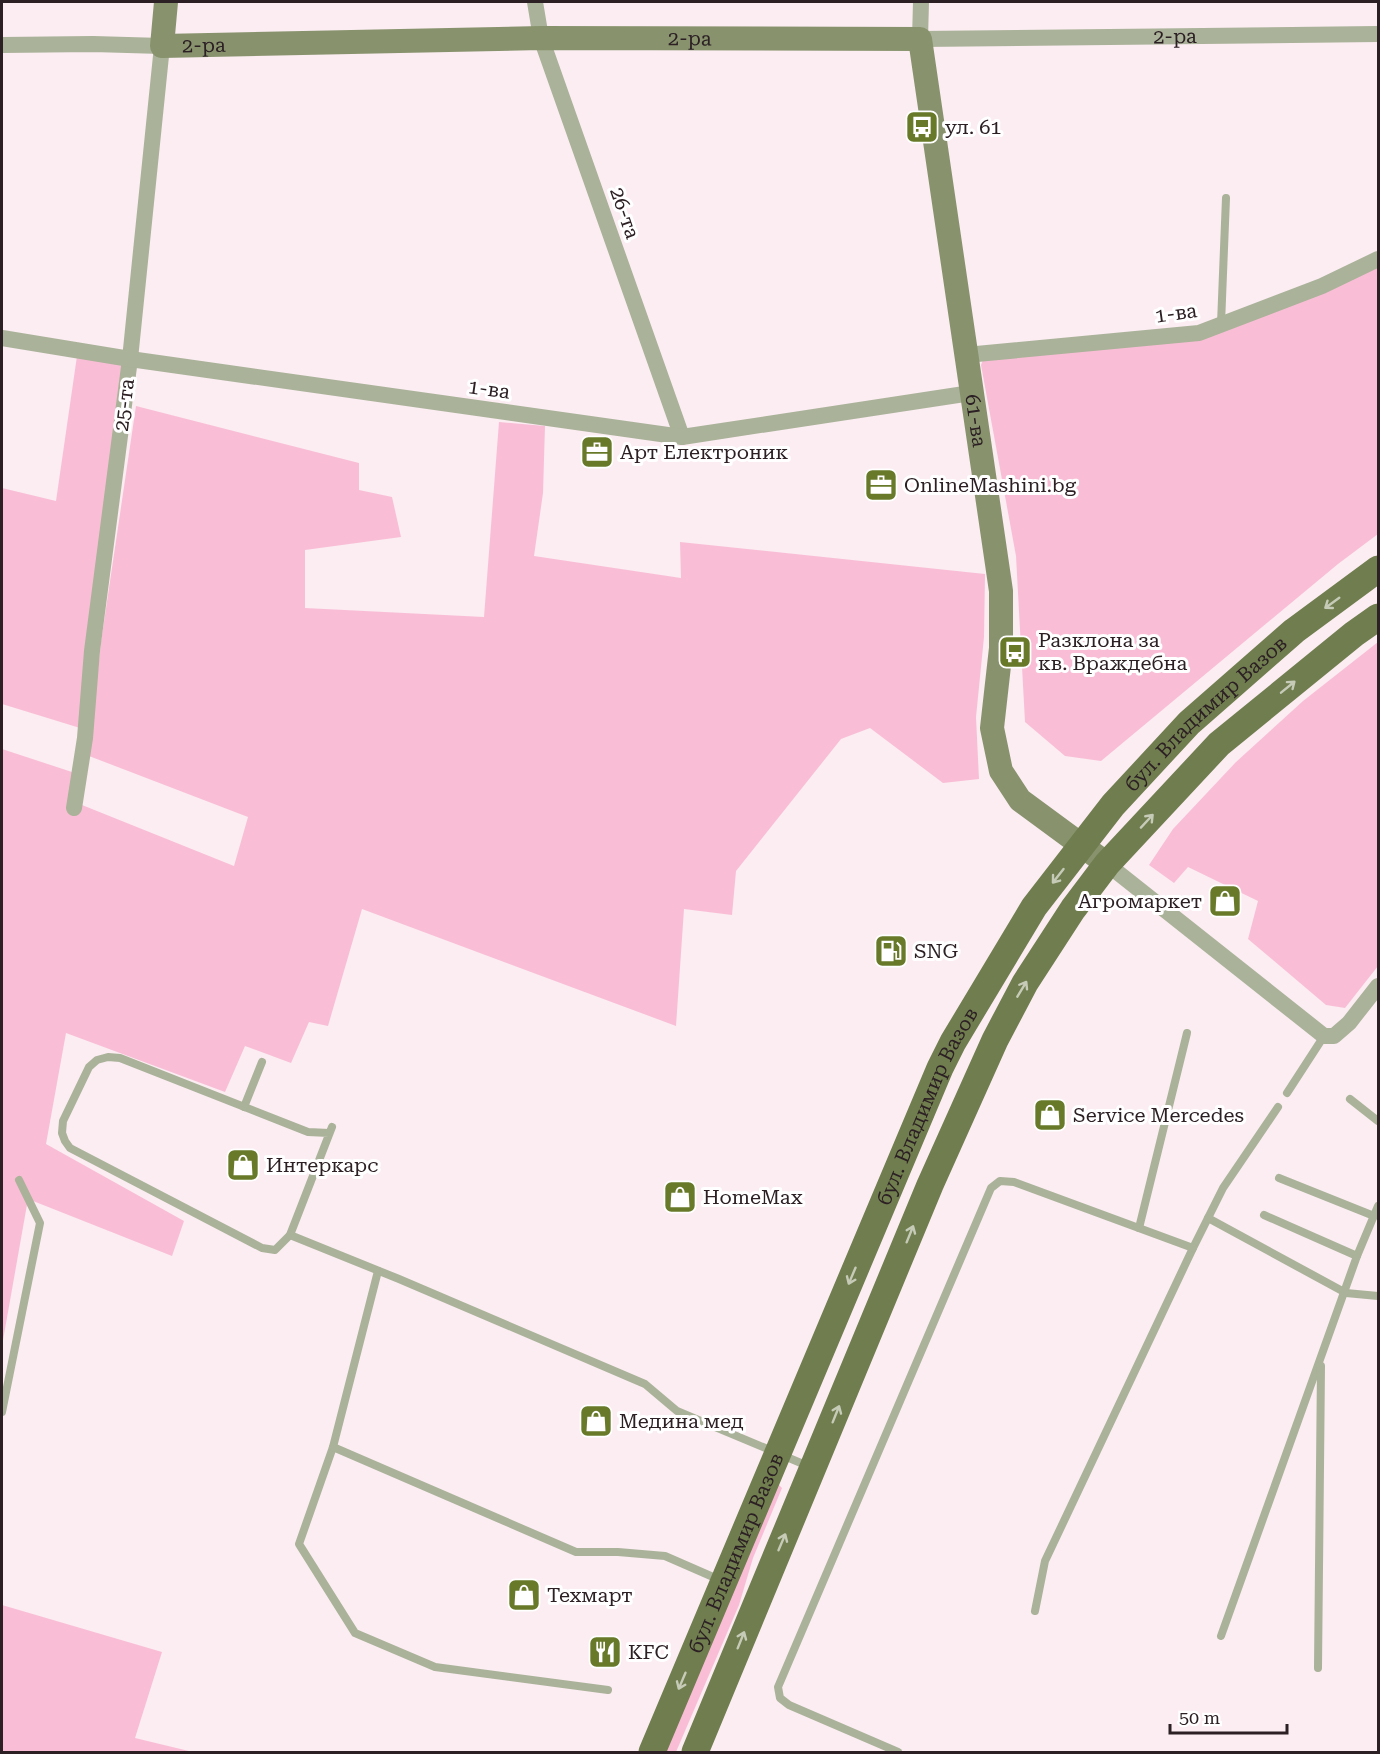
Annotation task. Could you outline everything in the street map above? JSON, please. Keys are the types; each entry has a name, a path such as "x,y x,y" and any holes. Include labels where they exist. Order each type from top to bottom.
{"main road":[{"name":"бул. Владимир Вазов","path":"652,1752 949,1051 1034,907 1113,805 1189,723 1294,631 1376,572"},
{"name":"бул. Владимир Вазов","path":"695,1752 930,1185 1012,1005 1073,909 1107,864 1219,744 1354,633 1378,617"}],"street":[{"name":"25-та","path":"74,808 86,738 92,651 130,358 166,2"},
{"name":"26-та","path":"535,2 541,39 682,437"},
{"name":"61-ва","path":"921,2 920,39 1001,591 1001,648 992,729 1000,771 1020,800 1107,864"},
{"name":"2-ра","path":"2,45 162,46 541,39 920,39 1378,34"},
{"name":"1-ва","path":"966,355 1199,333 1322,286 1378,259"},
{"name":"1-ва","path":"2,338 682,437 971,393"},
{"path":"1107,864 1324,1036 1334,1036 1349,1023 1378,986"}],"lane":[{"path":"1221,325 1226,198"},
{"path":"1139,1228 1187,1033"},
{"path":"1287,1093 1324,1036"},
{"path":"108,1057 120,1058 244,1107 308,1132 331,1130 290,1235 276,1250 262,1248 70,1148 64,1141 62,1133 63,1121 89,1067 97,1060 108,1057"},
{"path":"244,1107 262,1062"},
{"path":"1350,1099 1378,1121"},
{"path":"1035,1611 1045,1560 1193,1248 1224,1188 1278,1107"},
{"path":"1279,1178 1374,1216"},
{"path":"2,1412 40,1223 19,1180"},
{"path":"898,1752 789,1705 780,1698 778,1688 992,1188 1000,1181 1014,1182 1193,1248"},
{"path":"1221,1636 1346,1293 1357,1256 1378,1206"},
{"path":"1264,1215 1357,1256"},
{"path":"1208,1218 1346,1293 1378,1296"},
{"path":"290,1235 645,1384 677,1411 814,1468"},
{"path":"378,1271 333,1447 299,1544 355,1633 435,1667 608,1690"},
{"path":"1317,1668 1322,1359"},
{"path":"333,1447 576,1552 618,1552 665,1556 723,1582"}],"shaded area":[{"path":"1378,264 1378,534 1338,564 1101,761 1065,756 1025,722 1016,556 981,365 984,357 1190,339"},
{"path":"77,356 130,359 80,728 2,704 2,488 56,501"},
{"path":"136,406 359,463 359,490 392,497 401,537 305,550 305,608 484,617 499,422 545,426 543,493 534,556 681,578 680,542 985,574 984,637 976,717 979,779 943,783 870,728 841,739 736,871 732,915 684,909 676,1026 362,909 328,1026 309,1022 291,1063 245,1046 225,1092 66,1033 46,1144 184,1221 172,1256 28,1199 2,1346 2,749 72,772 82,805 234,866 248,817 89,756 101,642"},
{"path":"1378,642 1378,966 1345,1008 1326,1005 1248,939 1258,901 1188,867 1174,883 1149,865 1173,829 1236,762 1303,701"},
{"path":"777,1483 782,1488 753,1558 739,1605 676,1752 664,1752"},
{"path":"2,1605 162,1652 135,1738 193,1752 2,1752"}],"place":[{"name":"ул. 61","path":"922,127"},
{"name":"Арт Електроник","path":"597,452"},
{"name":"ОnlineMashini.bg","path":"881,485"},
{"name":"Разклона за кв. Враждебна","path":"1015,652"},
{"name":"Агромаркет","path":"1225,901"},
{"name":"SNG","path":"891,951"},
{"name":"Service Mercedes","path":"1050,1115"},
{"name":"Интеркарс","path":"243,1165"},
{"name":"HomeMax","path":"680,1197"},
{"name":"Медина мед","path":"596,1421"},
{"name":"Техмарт","path":"524,1595"},
{"name":"KFC","path":"605,1652"}]}
